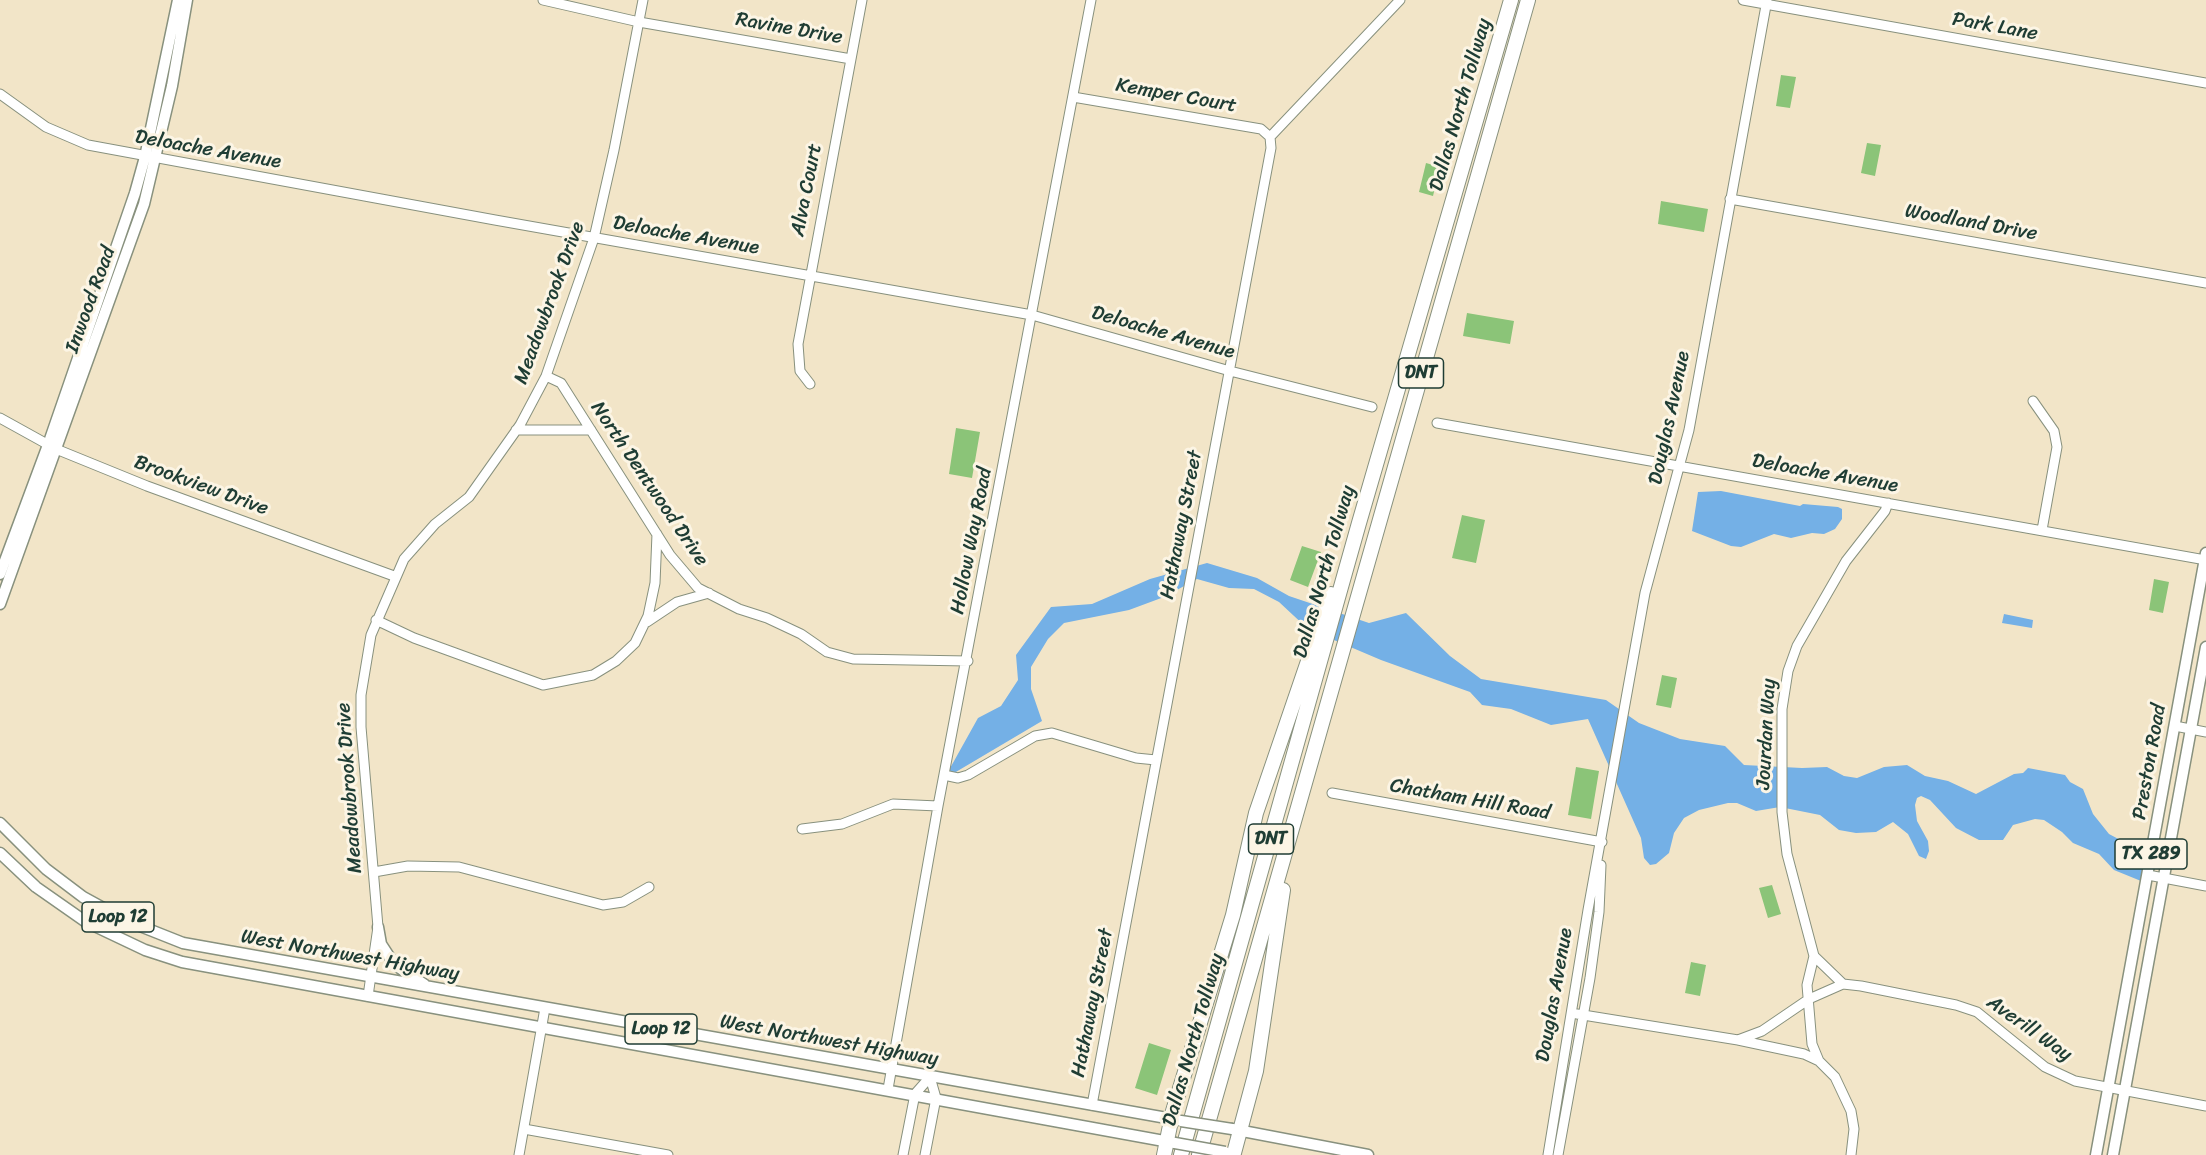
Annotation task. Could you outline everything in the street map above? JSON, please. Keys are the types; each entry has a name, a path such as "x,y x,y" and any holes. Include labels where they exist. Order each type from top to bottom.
{"highway":[{"name":"Dallas North Tollway","path":"1172,1148 1359,523 1511,0"},
{"name":"Dallas North Tollway","path":"1199,1155 1528,0"},
{"path":"1172,1148 1176,1120 1228,933 1259,804 1318,628 1359,523"},
{"path":"1234,1154 1237,1130 1256,1071 1290,839"}],"main road":[{"name":"Inwood Road","path":"151,158 178,0"},
{"name":"Inwood Road","path":"0,604 151,158 187,0"},
{"name":"Inwood Road","path":"0,574 52,447"},
{"name":"Preston Road","path":"2096,1155 2206,558"},
{"name":"Preston Road","path":"2113,1155 2206,647"},
{"name":"West Northwest Highway","path":"0,823 46,869 100,907 152,932 198,946 1368,1155"},
{"name":"West Northwest Highway","path":"0,853 36,886 86,922 145,950 193,965 915,1094 1172,1148 1234,1154"},
{"path":"378,927 381,944 394,964 431,988"},
{"path":"193,965 198,946"}],"street":[{"name":"Ravine Drive","path":"543,0 639,22 851,59"},
{"name":"Meadowbrook Drive","path":"368,996 378,927 361,727 365,668 376,620 394,576 404,559 435,524 469,497 516,430 546,376 594,238 614,150 643,0"},
{"name":"Alva Court","path":"810,384 800,371 797,360 809,276 862,0"},
{"name":"Hollow Way Road","path":"888,1089 938,806 968,661 1091,0"},
{"path":"1270,137 1400,0"},
{"name":"Park Lane","path":"1743,0 1766,2 2206,83"},
{"name":"Douglas Avenue","path":"1548,1155 1584,935 1645,593 1681,467 1766,2"},
{"name":"Deloache Avenue","path":"0,94 46,127 88,145 594,238 1032,315 1230,371 1372,407"},
{"name":"Kemper Court","path":"1073,97 1261,129 1270,137"},
{"name":"Hathaway Street","path":"1092,1105 1230,371 1271,148 1270,137"},
{"name":"Woodland Drive","path":"1730,199 2206,283"},
{"name":"North Dentwood Drive","path":"546,376 561,383 679,569 698,588 738,609 767,618 801,634 827,652 853,659 968,661"},
{"path":"2033,401 2054,431 2057,447 2042,530"},
{"name":"Brookview Drive","path":"0,418 52,447 394,576"},
{"name":"Deloache Avenue","path":"1437,423 2206,558"},
{"path":"516,430 591,430"},
{"name":"Jourdan Way","path":"1851,1155 1854,1129 1851,1111 1835,1077 1819,1060 1812,1044 1808,978 1814,956 1788,854 1782,812 1780,757 1782,709 1792,657 1846,561 1885,511 1888,502"},
{"path":"376,620 414,638 543,685 594,675 616,661 635,643 645,623 655,583 657,533"},
{"path":"645,623 677,602 709,593"},
{"path":"2175,726 2206,732"},
{"path":"944,775 958,778 968,775 1035,736 1052,733 1136,758 1156,760"},
{"name":"Chatham Hill Road","path":"1332,794 1602,842"},
{"path":"802,829 842,824 893,804 938,806"},
{"name":"Douglas Avenue","path":"1558,1155 1595,937 1601,893 1602,842"},
{"path":"374,872 408,866 459,867 603,905 623,902 649,887"},
{"path":"2148,875 2206,886"},
{"path":"1584,935 1595,937"},
{"path":"1738,1040 1762,1031 1809,999 1843,984 1814,956"},
{"name":"Averill Way","path":"1843,984 1946,1003 1977,1012 2045,1067 2075,1081 2206,1106"},
{"path":"519,1155 545,1008"},
{"path":"1571,1013 1738,1040 1804,1054 1819,1060"},
{"path":"903,1155 915,1094 930,1077"},
{"path":"925,1155 936,1098 930,1077"},
{"path":"524,1129 668,1155"}],"green space":[{"path":"1781,75 1796,77 1790,108 1776,106"},
{"path":"1867,143 1881,145 1875,176 1861,173"},
{"path":"1426,163 1440,167 1433,196 1419,192"},
{"path":"1661,201 1708,209 1704,232 1658,224"},
{"path":"1467,313 1514,321 1510,344 1463,336"},
{"path":"956,428 980,432 972,478 949,474"},
{"path":"1462,515 1485,520 1476,563 1452,558"},
{"path":"1302,546 1321,552 1308,587 1290,580"},
{"path":"2154,579 2169,582 2163,613 2149,610"},
{"path":"1662,675 1677,678 1671,708 1656,705"},
{"path":"1576,767 1599,771 1591,819 1568,815"},
{"path":"1772,885 1781,914 1768,918 1759,888"},
{"path":"1691,962 1706,965 1700,996 1685,993"},
{"path":"1149,1043 1171,1050 1157,1095 1135,1088"}],"water":[{"path":"1721,491 1800,506 1803,504 1838,507 1842,509 1842,519 1835,529 1824,534 1812,533 1791,538 1774,534 1741,547 1731,546 1692,531 1698,492"},
{"path":"1207,563 1257,578 1289,596 1369,623 1406,613 1450,656 1481,679 1606,700 1639,723 1680,739 1725,746 1744,765 1827,767 1844,776 1857,778 1884,767 1907,765 1925,776 1948,781 1976,794 2014,774 2023,773 2028,768 2065,775 2070,782 2083,789 2093,814 2109,834 2126,843 2147,848 2141,881 2114,870 2099,854 2073,843 2044,820 2035,819 2013,825 2003,840 1979,840 1956,828 1930,800 1921,796 1917,798 1915,805 1917,821 1928,841 1929,851 1926,859 1919,856 1908,834 1893,822 1876,832 1856,833 1839,830 1820,815 1780,807 1756,811 1737,803 1728,803 1699,810 1684,818 1674,833 1669,853 1656,864 1650,865 1644,858 1641,838 1588,719 1551,725 1511,709 1482,705 1470,692 1381,660 1308,629 1279,602 1254,589 1229,588 1197,579 1164,597 1129,610 1064,623 1048,639 1031,667 1031,689 1042,721 944,779 978,718 1001,706 1018,680 1016,655 1051,607 1092,604 1150,579"},
{"path":"2004,614 2033,620 2032,628 2002,623"}]}
